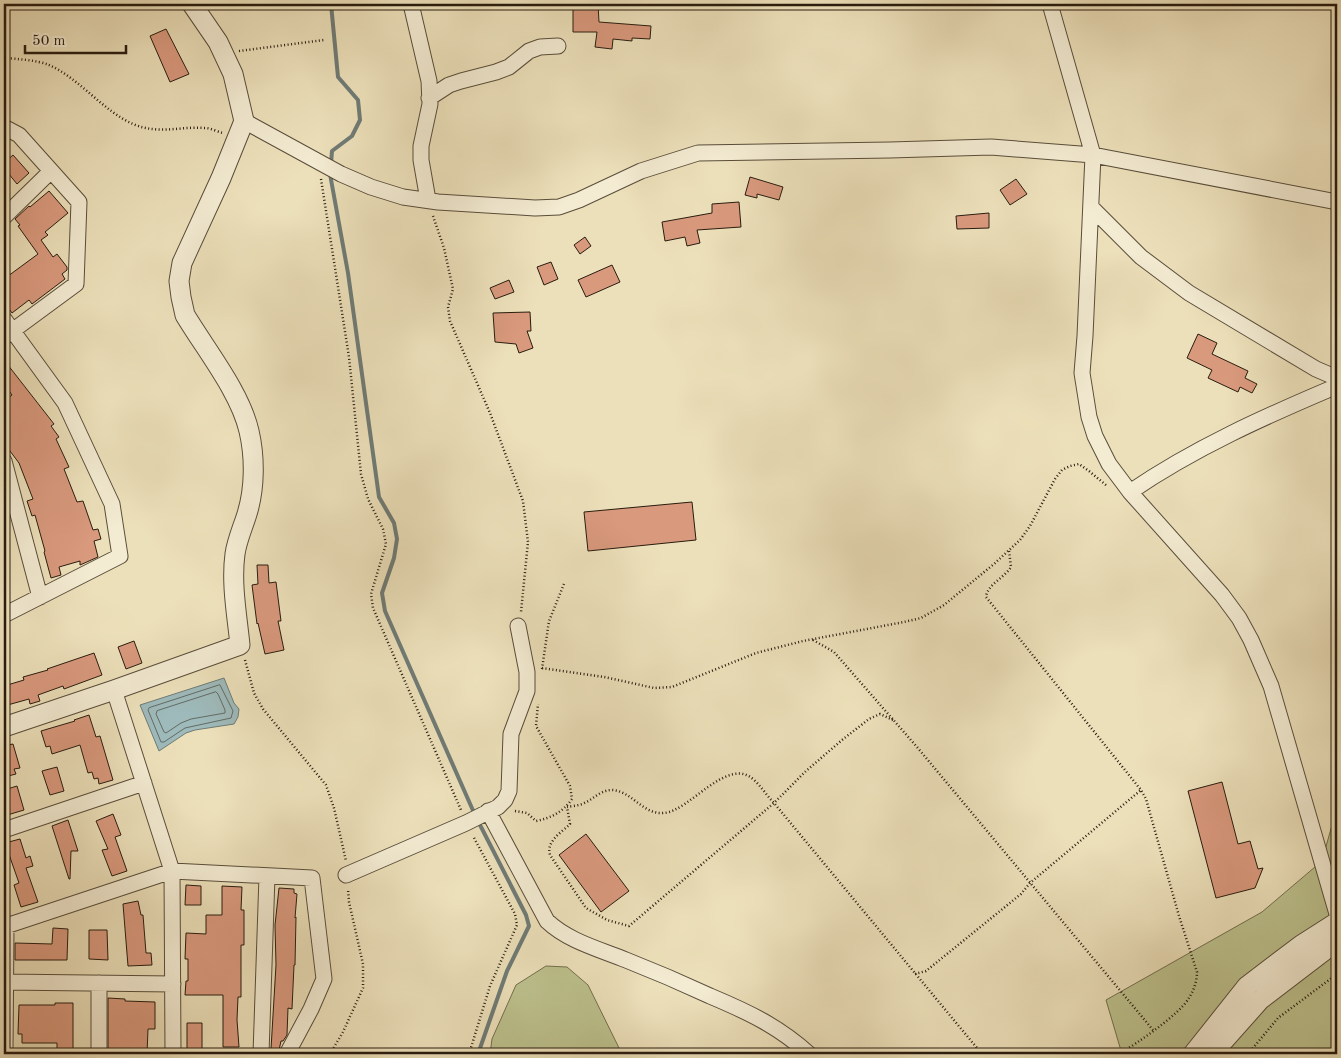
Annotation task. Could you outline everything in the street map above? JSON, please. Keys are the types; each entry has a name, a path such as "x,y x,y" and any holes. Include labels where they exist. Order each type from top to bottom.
{"street":[{"path":"4,727 240,645 234,567 235,552 251,495 252,446 244,412 185,315 180,297 179,281 182,263 221,178 244,121 233,74 218,42 192,4"},
{"path":"411,4 427,67 430,98 421,160 428,200"},
{"path":"1050,4 1093,155 1082,373 1089,417 1095,436 1109,464 1130,492 1222,595 1239,618 1251,640 1271,686 1337,914"},
{"path":"430,98 455,83 509,67 528,51 540,47 558,46"},
{"path":"244,121 341,174 371,187 402,197 535,208 559,207 579,200 641,171 698,153 991,147 1093,155 1337,202"},
{"path":"4,126 18,134 79,202 76,284 7,329 65,402 112,504 120,556 4,615"},
{"path":"4,216 51,171"},
{"path":"1091,207 1141,257 1189,293 1316,369 1337,378"},
{"path":"1130,492 1152,477 1215,442 1272,414 1337,386"},
{"path":"4,461 40,597"},
{"path":"346,875 466,823 491,816 505,800 509,792 511,734 527,691 527,672 518,626"},
{"path":"114,690 172,871 173,1054"},
{"path":"4,830 144,783"},
{"path":"491,816 543,913 554,927 570,938 671,978 757,1017 793,1040 809,1054"},
{"path":"5,1054 4,982 6,926 172,871 312,878 324,979 311,1009 287,1054"},
{"path":"261,1054 266,876"},
{"path":"1193,1054 1247,986 1301,945 1337,922"},
{"path":"1212,1054 1260,1000 1336,946"},
{"path":"4,982 173,984"},
{"path":"99,983 99,1054"}],"path":[{"path":"223,53 324,40"},
{"path":"4,58 48,64 107,108 132,124 165,131 206,128 236,140"},
{"path":"317,160 325,193 349,358 361,474 368,499 383,529 386,544 371,594 373,608 466,823 515,914 517,925 490,986 469,1054"},
{"path":"428,200 444,248 453,289 448,307 450,321 490,413 523,501 528,542 518,626"},
{"path":"542,668 604,677 654,688 672,688 756,653 812,639 921,618 944,604 1020,540 1062,470 1079,464 1109,488"},
{"path":"1008,550 1011,567 1008,572 988,589 986,597 1141,790 1146,799 1178,916 1197,972 1197,979 1189,998 1180,1009 1137,1043 1119,1054"},
{"path":"542,676 549,621 564,584"},
{"path":"812,639 834,652 894,720 1153,1030"},
{"path":"240,645 254,693 263,709 326,785 334,808 346,865 349,902 363,964 362,988 343,1032 330,1054"},
{"path":"539,701 536,726 570,786 572,799 567,807 570,824 551,841 548,848 550,855 586,908 607,920 629,926 774,803 806,770 869,719 880,714 894,720"},
{"path":"491,816 517,810 527,813 536,821 545,819 567,807 581,805 603,792 614,790 624,793 643,807 657,813 666,813 676,810 723,778 734,774 747,776 753,779 774,803 982,1054"},
{"path":"915,974 926,971 1021,894 1030,883 1141,790"},
{"path":"1248,1054 1278,1018 1337,974"}],"green space":[{"path":"1337,807 1337,1054 1122,1054 1106,1000 1262,912 1322,861"},
{"path":"546,966 567,967 588,985 622,1054 490,1054 492,1039 516,985"}],"water":[{"path":"224,678 234,703 239,709 238,717 234,724 186,733 159,751 140,705"}],"building":[{"path":"573,4 598,4 599,22 651,26 650,39 632,38 632,41 613,39 612,49 595,47 597,32 573,32"},
{"path":"166,29 189,74 170,82 150,36"},
{"path":"13,155 29,173 17,184 4,168 4,163"},
{"path":"750,177 783,187 779,200 757,194 757,198 745,195"},
{"path":"1016,179 1027,194 1010,205 1000,190"},
{"path":"49,191 68,213 45,232 48,235 41,240 53,257 57,254 67,267 67,270 62,274 65,279 32,304 29,300 12,313 4,302 4,279 38,254 15,219"},
{"path":"739,202 741,227 697,230 700,243 687,246 685,237 665,241 662,222 712,213 712,204"},
{"path":"989,213 989,228 957,229 956,216"},
{"path":"585,237 591,246 580,254 574,245"},
{"path":"551,262 558,279 544,285 537,267"},
{"path":"612,265 620,282 586,297 578,280"},
{"path":"509,280 514,292 495,299 490,288"},
{"path":"530,312 531,331 527,331 533,348 519,353 516,344 495,342 493,313"},
{"path":"1198,334 1217,343 1212,354 1248,371 1245,378 1257,384 1252,393 1240,387 1238,392 1208,378 1212,370 1187,358"},
{"path":"4,360 54,424 51,426 59,437 56,439 69,467 64,469 77,502 83,501 93,530 98,529 101,539 94,541 98,557 80,565 80,561 59,567 61,575 51,578 35,515 32,516 27,501 33,499 19,463 4,443 4,401 12,395 4,384"},
{"path":"692,502 696,540 588,551 584,512"},
{"path":"257,565 268,565 269,583 276,582 281,621 278,621 284,650 265,654 257,624 252,585 258,584"},
{"path":"134,641 142,663 126,669 118,647"},
{"path":"94,653 102,675 64,689 63,686 38,695 40,701 30,704 29,699 4,706 4,686 24,680 23,677"},
{"path":"89,715 96,737 100,736 113,780 99,784 98,778 94,779 92,772 88,773 80,745 52,754 50,746 46,747 41,731"},
{"path":"4,742 8,742 8,745 13,744 20,768 14,769 16,774 4,777"},
{"path":"57,767 64,791 50,795 42,771"},
{"path":"1222,782 1238,844 1250,841 1258,869 1263,868 1255,888 1216,898 1188,791"},
{"path":"17,786 24,810 4,816 4,790"},
{"path":"113,814 121,835 115,837 127,871 112,876 102,850 108,849 96,821"},
{"path":"68,820 78,851 71,851 70,879 52,826"},
{"path":"586,834 629,891 601,912 559,855"},
{"path":"20,839 26,858 30,856 33,866 26,868 38,902 21,907 14,885 19,883 5,843"},
{"path":"186,885 201,886 201,905 185,905"},
{"path":"222,886 242,887 241,910 244,910 244,945 241,945 241,997 238,997 239,1047 223,1047 223,995 185,995 186,981 188,981 188,959 185,959 186,933 206,934 206,915 222,915"},
{"path":"279,888 294,889 294,893 297,894 292,1009 288,1008 287,1035 281,1041 279,1050 271,1049 276,965 275,925"},
{"path":"138,901 141,915 143,915 146,953 151,953 152,965 128,966 123,904"},
{"path":"53,928 68,929 67,960 15,960 15,943 52,944"},
{"path":"89,930 107,930 108,960 89,959"},
{"path":"108,998 125,999 125,1001 155,1002 155,1029 148,1029 147,1054 108,1054"},
{"path":"55,1003 73,1003 73,1054 57,1054 57,1043 22,1043 22,1034 18,1034 19,1005 55,1005"},
{"path":"187,1023 202,1023 202,1049 187,1049"}],"waterway":[{"path":"331,4 338,77 358,100 360,120 352,136 332,151 331,164"},
{"path":"330,174 348,273 379,497 394,523 397,539 394,558 382,593 385,611 475,815"},
{"path":"478,821 526,915 529,926 507,971 478,1054"}]}
